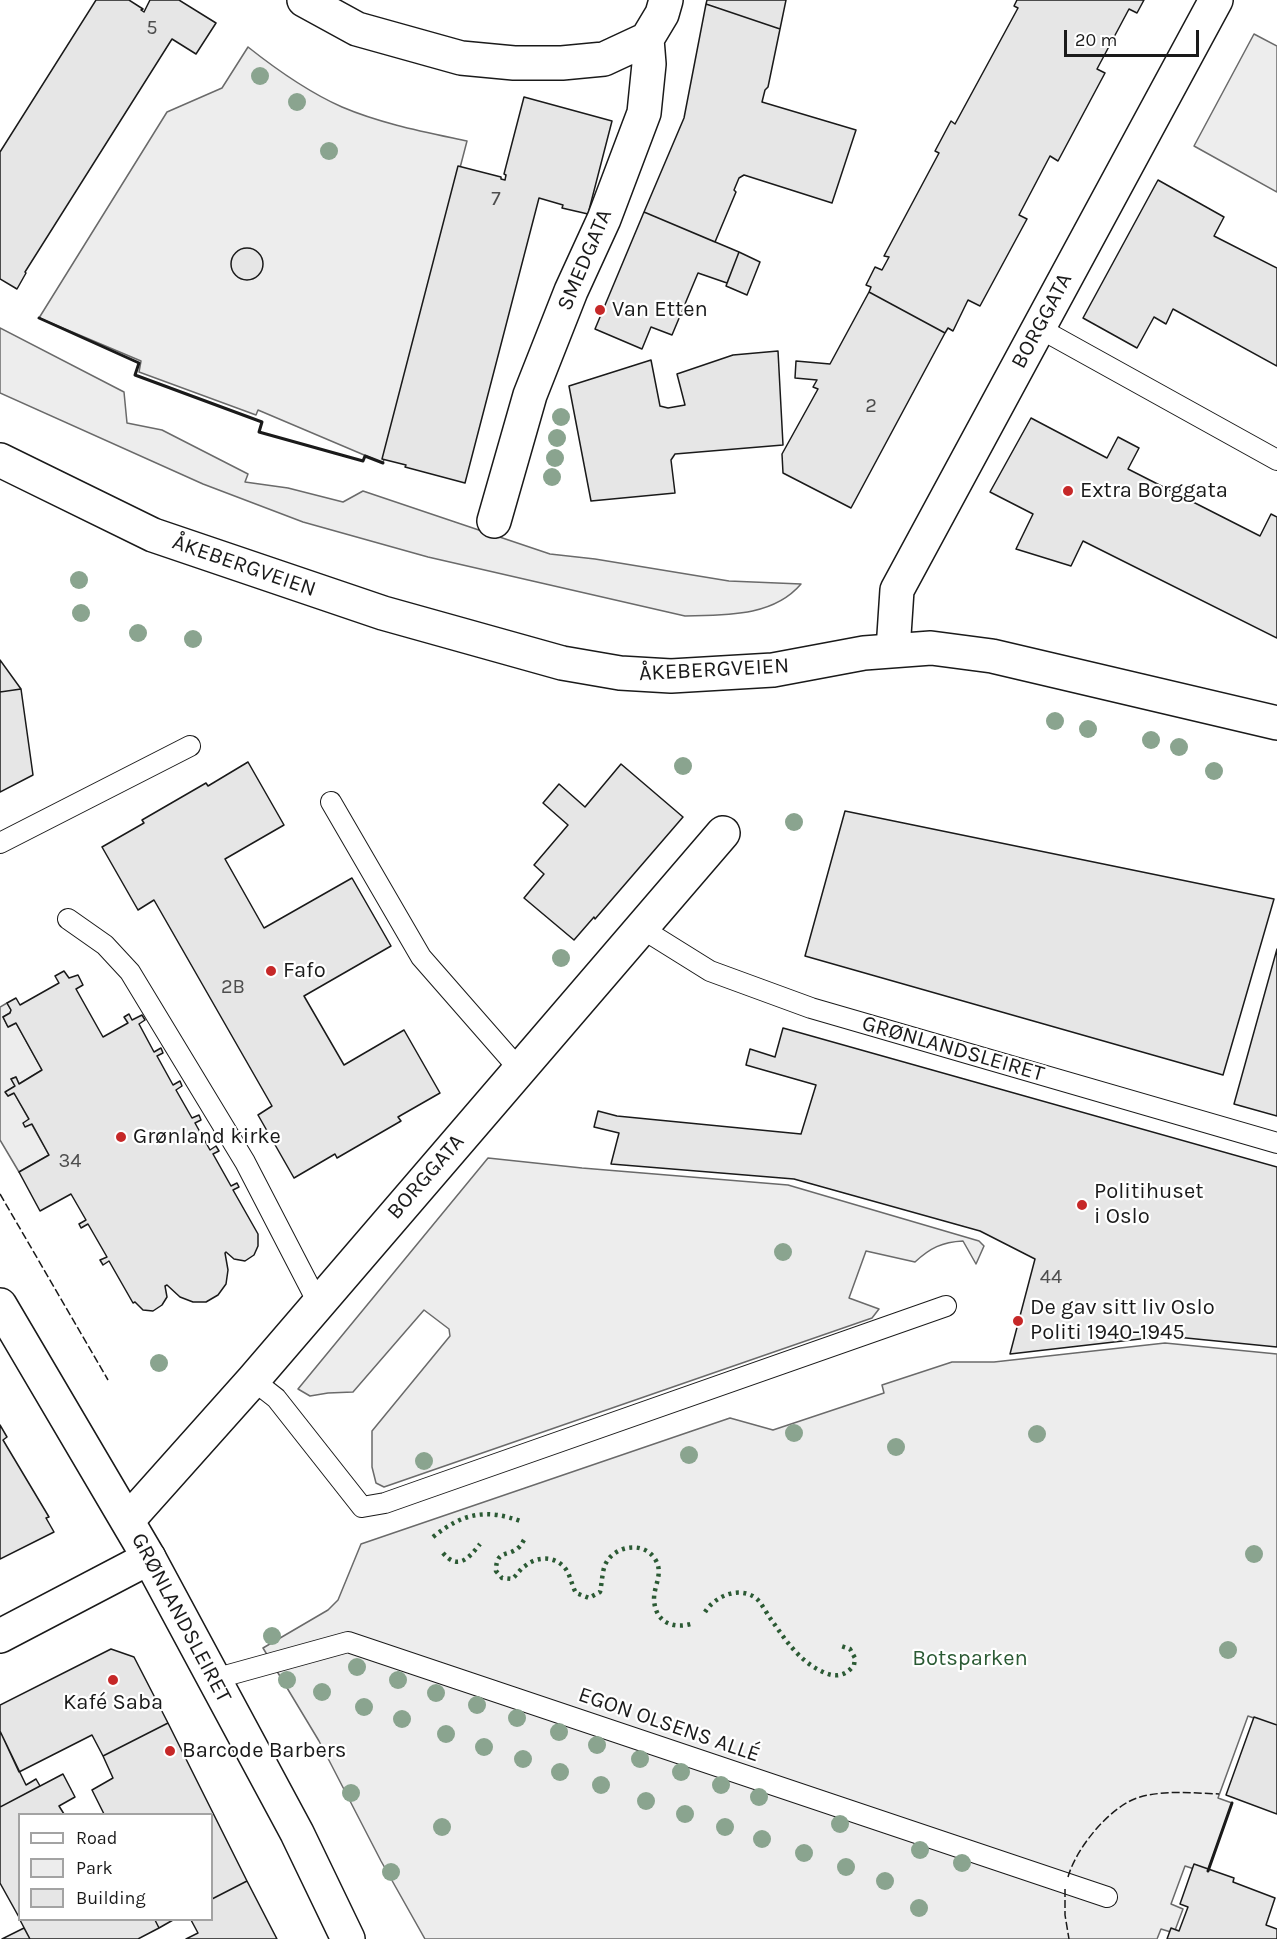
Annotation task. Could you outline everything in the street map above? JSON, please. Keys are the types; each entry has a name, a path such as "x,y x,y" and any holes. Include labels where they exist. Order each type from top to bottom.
{"street":[{"path":"304,0 357,29 461,58 514,63 562,63 604,59 647,39 662,14 666,0"},
{"name":"BORGGATA","path":"893,650 897,590 1216,0"},
{"name":"SMEDGATA","path":"494,521 530,394 571,291 604,219 644,113 649,72 647,39"},
{"name":"ÅKEBERGVEIEN","path":"0,460 153,534 383,613 562,663 620,673 694,675 773,670 864,653 932,648 992,656 1277,723"},
{"name":"BORGGATA","path":"128,1521 253,1380 723,833"},
{"name":"GRØNLANDSLEIRET","path":"0,1305 149,1558 297,1833 348,1939"},
{"path":"0,1635 149,1558"}],"lane":[{"path":"1039,328 1277,460"},
{"path":"0,843 190,746"},
{"path":"331,802 421,957 519,1069"},
{"path":"68,919 105,945 130,972 245,1161 318,1303"},
{"name":"GRØNLANDSLEIRET","path":"641,928 710,971 811,1008 1277,1143"},
{"path":"253,1380 276,1398 362,1507 396,1499 946,1306"},
{"name":"EGON OLSENS ALLÉ","path":"214,1679 348,1642 1107,1897"}],"green space":[{"path":"1254,34 1277,46 1277,192 1194,146"},
{"path":"248,47 293,80 342,107 388,123 467,141 383,463 258,410 256,415 139,372 141,361 39,318 167,112 222,88"},
{"path":"0,328 124,392 127,423 162,430 248,474 245,482 288,488 343,502 363,491 550,554 729,581 801,584 790,595 763,608 732,614 685,616 428,557 303,522 203,484 0,393"},
{"path":"7,1003 11,1010 3,1017 8,1027 16,1023 42,1070 19,1084 16,1077 11,1079 15,1086 6,1092 8,1096 14,1093 49,1155 19,1172 0,1140 0,1007"},
{"path":"488,1158 788,1185 979,1241 984,1246 976,1264 963,1241 937,1247 915,1262 866,1251 849,1298 879,1309 872,1318 384,1487 376,1483 372,1467 372,1431 450,1336 449,1329 424,1310 353,1392 310,1396 298,1389"},
{"name":"Botsparken","path":"1165,1343 1277,1354 1277,1726 1248,1716 1218,1798 1232,1803 1207,1873 1185,1866 1171,1904 1183,1909 1174,1933 1161,1929 1157,1939 425,1939 381,1861 319,1741 263,1648 328,1610 338,1600 361,1544 730,1418 773,1430 884,1393 882,1385 952,1362 994,1362"}],"building":[{"path":"96,0 129,0 144,12 150,0 179,0 216,23 196,54 172,39 25,272 17,289 0,279 0,152"},
{"path":"707,0 786,0 780,29 706,4"},
{"path":"1017,0 1144,0 1137,13 1129,9 1097,69 1105,73 1058,161 1050,156 1019,215 1027,219 980,306 968,300 953,331 948,328 945,333 869,292 871,287 866,285 875,267 882,270 889,257 884,256 939,153 935,151 951,121 955,124 1018,8 1014,6"},
{"path":"706,4 780,29 768,87 762,102 856,130 832,203 744,175 739,178 734,190 736,192 715,242 644,212 684,118"},
{"path":"524,97 612,121 588,214 562,208 563,205 539,198 465,483 382,459 458,166 505,180 506,175 504,174"},
{"path":"1158,180 1224,217 1214,236 1277,268 1277,366 1173,309 1166,324 1154,317 1137,348 1083,318"},
{"path":"644,212 739,252 727,283 698,273 672,335 651,327 642,349 595,329"},
{"path":"247,248 258,253 263,264 258,275 247,280 236,275 231,264 236,253"},
{"path":"739,252 760,262 747,295 726,286"},
{"path":"869,292 945,333 851,508 783,473 782,454 818,389 813,387 817,380 795,378 796,361 830,364"},
{"path":"778,351 783,445 675,454 671,460 675,493 591,501 569,386 651,360 660,406 668,408 685,405 677,374 733,355"},
{"path":"1031,418 1107,458 1118,437 1139,448 1128,469 1260,536 1271,514 1277,517 1277,638 1083,541 1071,566 1016,549 1033,514 990,492"},
{"path":"0,660 21,689 0,692"},
{"path":"21,689 33,775 0,792 0,692"},
{"name":"Fafo","path":"248,762 284,825 225,859 264,928 352,878 391,946 304,996 344,1065 404,1030 440,1093 398,1117 401,1121 337,1158 335,1154 294,1178 258,1115 272,1106 154,900 138,910 102,847 144,823 142,820 206,783 208,786"},
{"path":"621,764 683,817 574,940 524,898 544,874 534,865 568,825 543,803 559,784 585,807"},
{"path":"845,811 1274,899 1223,1075 805,956"},
{"path":"1277,949 1277,1116 1234,1104"},
{"name":"Grønland kirke","path":"64,971 69,978 78,975 83,985 76,989 103,1037 128,1023 124,1017 129,1014 132,1020 142,1015 145,1020 139,1024 154,1052 161,1048 163,1053 157,1056 173,1085 180,1081 182,1086 176,1090 192,1118 199,1115 201,1120 195,1123 210,1150 216,1146 219,1151 213,1154 231,1186 237,1183 239,1187 233,1190 258,1234 258,1246 254,1255 245,1261 234,1259 225,1253 228,1270 226,1284 218,1295 206,1302 193,1302 180,1297 167,1285 165,1286 167,1297 162,1305 153,1311 143,1310 135,1302 133,1303 109,1261 103,1265 100,1260 107,1257 88,1224 81,1228 79,1224 86,1220 71,1194 40,1211 19,1172 49,1155 32,1124 25,1127 23,1123 29,1119 14,1093 8,1096 5,1092 15,1086 11,1079 16,1077 19,1084 42,1070 16,1023 8,1027 3,1017 11,1010 7,1003 16,998 20,1005 59,983 55,976"},
{"name":"Politihuset i Oslo","path":"783,1028 1277,1167 1277,1347 1166,1336 1010,1354 1035,1259 980,1231 794,1179 611,1164 619,1133 594,1127 598,1111 617,1116 801,1134 816,1085 746,1065 750,1049 775,1057"},
{"path":"0,1425 7,1437 3,1440 49,1517 46,1518 54,1532 0,1559"},
{"path":"111,1649 134,1657 168,1723 103,1756 92,1735 19,1772 0,1731 0,1705"},
{"path":"1254,1717 1277,1725 1277,1814 1226,1795"},
{"path":"168,1723 213,1813 104,1813 92,1790 113,1778 103,1756"},
{"path":"0,1731 26,1785 36,1779 40,1786 0,1807"},
{"path":"63,1774 75,1797 59,1806 63,1813 18,1813 18,1915 0,1883 0,1807"},
{"path":"213,1813 247,1881 213,1898"},
{"path":"1194,1864 1234,1878 1233,1882 1275,1898 1266,1925 1277,1929 1277,1939 1167,1939 1171,1928 1179,1931 1188,1907 1180,1904"},
{"path":"247,1881 277,1939 186,1939 198,1933 192,1921 213,1921 213,1898"},
{"path":"21,1921 156,1921 159,1928 138,1939 30,1939"},
{"path":"156,1921 171,1921 159,1928"},
{"path":"24,1928 30,1939 2,1939"}],"hedge":[{"path":"433,1537 455,1523 475,1515 498,1515 523,1522"},
{"path":"524,1540 514,1551 498,1559 496,1571 502,1578 512,1579 530,1562 542,1559 553,1560 567,1571 576,1593 589,1598 600,1592 605,1565 614,1553 628,1548 643,1549 650,1553 658,1564 659,1574 654,1594 658,1614 667,1623 673,1625 694,1623"},
{"path":"443,1553 458,1562 472,1554 480,1544"},
{"path":"705,1612 715,1601 728,1594 750,1595 759,1601 792,1648 805,1661 830,1675 843,1674 854,1665 855,1658 850,1649 838,1645"}],"fence":[{"path":"0,1194 108,1380"},
{"path":"1068,1877 1079,1853 1096,1829 1129,1802 1159,1793 1219,1794"},
{"path":"1065,1889 1065,1915 1069,1939"}],"wall":[{"path":"39,318 139,363 135,375 262,422 259,432 363,461 365,456 383,463"},
{"path":"1208,1871 1232,1803"}],"place":[{"name":"Van Etten","path":"600,310"},
{"name":"Extra Borggata","path":"1068,491"},
{"name":"Fafo","path":"271,971"},
{"name":"Grønland kirke","path":"121,1137"},
{"name":"Politihuset i Oslo","path":"1082,1205"},
{"name":"De gav sitt liv Oslo Politi 1940-1945","path":"1018,1321"},
{"name":"Kafé Saba","path":"113,1680"},
{"name":"Barcode Barbers","path":"170,1751"}]}
